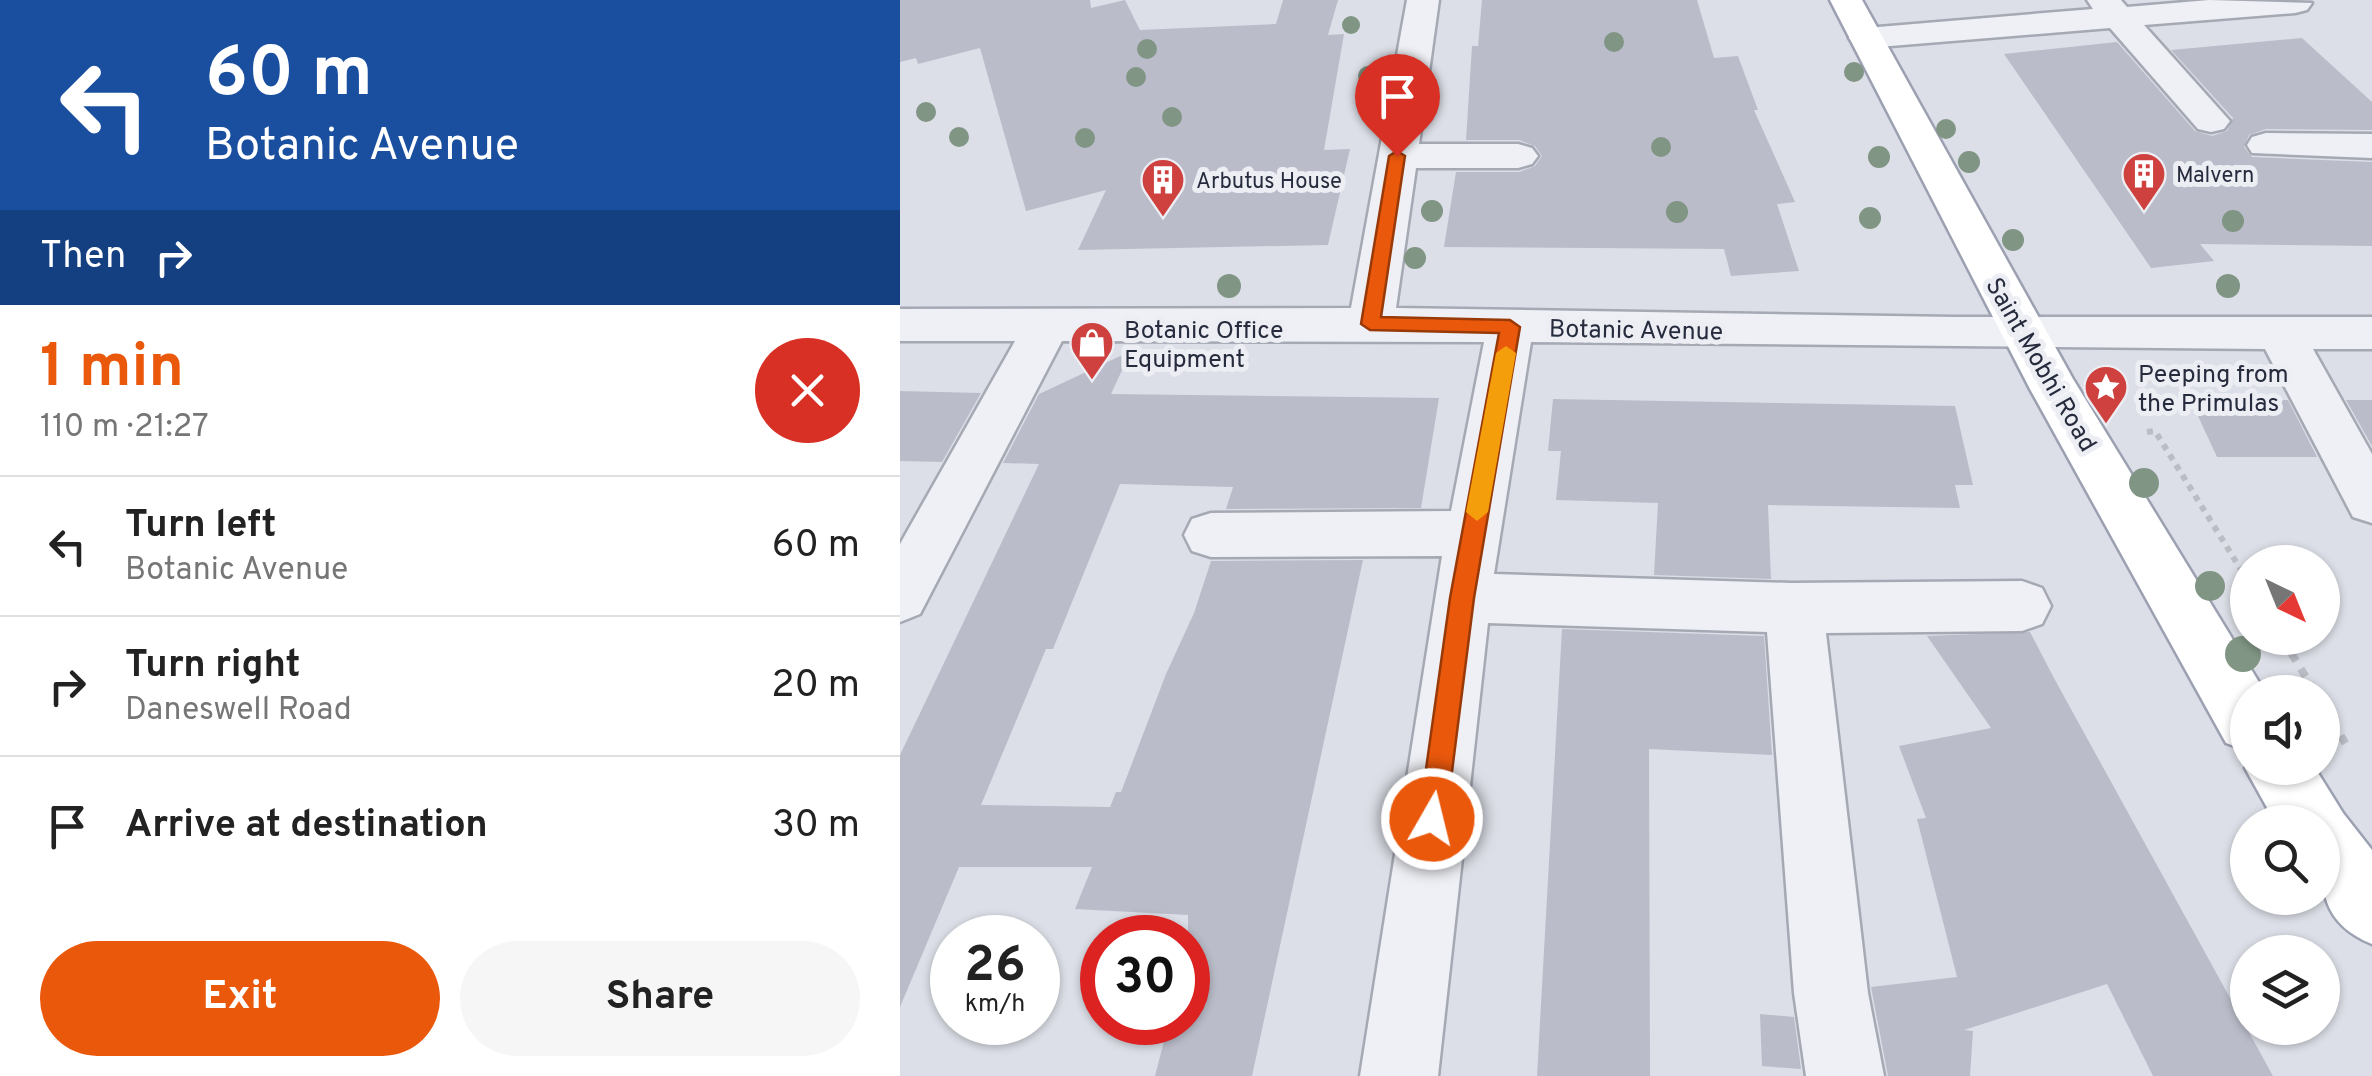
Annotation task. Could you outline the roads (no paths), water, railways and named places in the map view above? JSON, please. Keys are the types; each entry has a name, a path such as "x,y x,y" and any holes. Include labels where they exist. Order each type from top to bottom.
{"main road":[{"name":"Saint Mobhi Road","path":"1846,0 2025,334 2230,691"},
{"path":"2340,864 2372,909"}],"street":[{"path":"1370,324 1423,0"},
{"path":"1866,38 2109,8 2294,3"},
{"path":"2109,8 2211,121"},
{"path":"2266,145 2372,146"},
{"path":"1397,156 1518,156"},
{"name":"Botanic Avenue","path":"900,325 1370,324 2025,334 2372,333"},
{"path":"900,598 1047,325"},
{"path":"1398,1076 1462,598 1510,327"},
{"path":"2279,331 2372,502"},
{"path":"1211,534 1473,533"},
{"path":"1462,598 1791,608 2022,606"},
{"path":"1791,608 1796,626 1830,993 1846,1076"}],"place":[{"name":"Malvern","path":"2144,212"},
{"name":"Arbutus House","path":"1163,218"},
{"name":"Botanic Office Equipment","path":"1092,381"},
{"name":"Peeping from the Primulas","path":"2106,425"}]}
